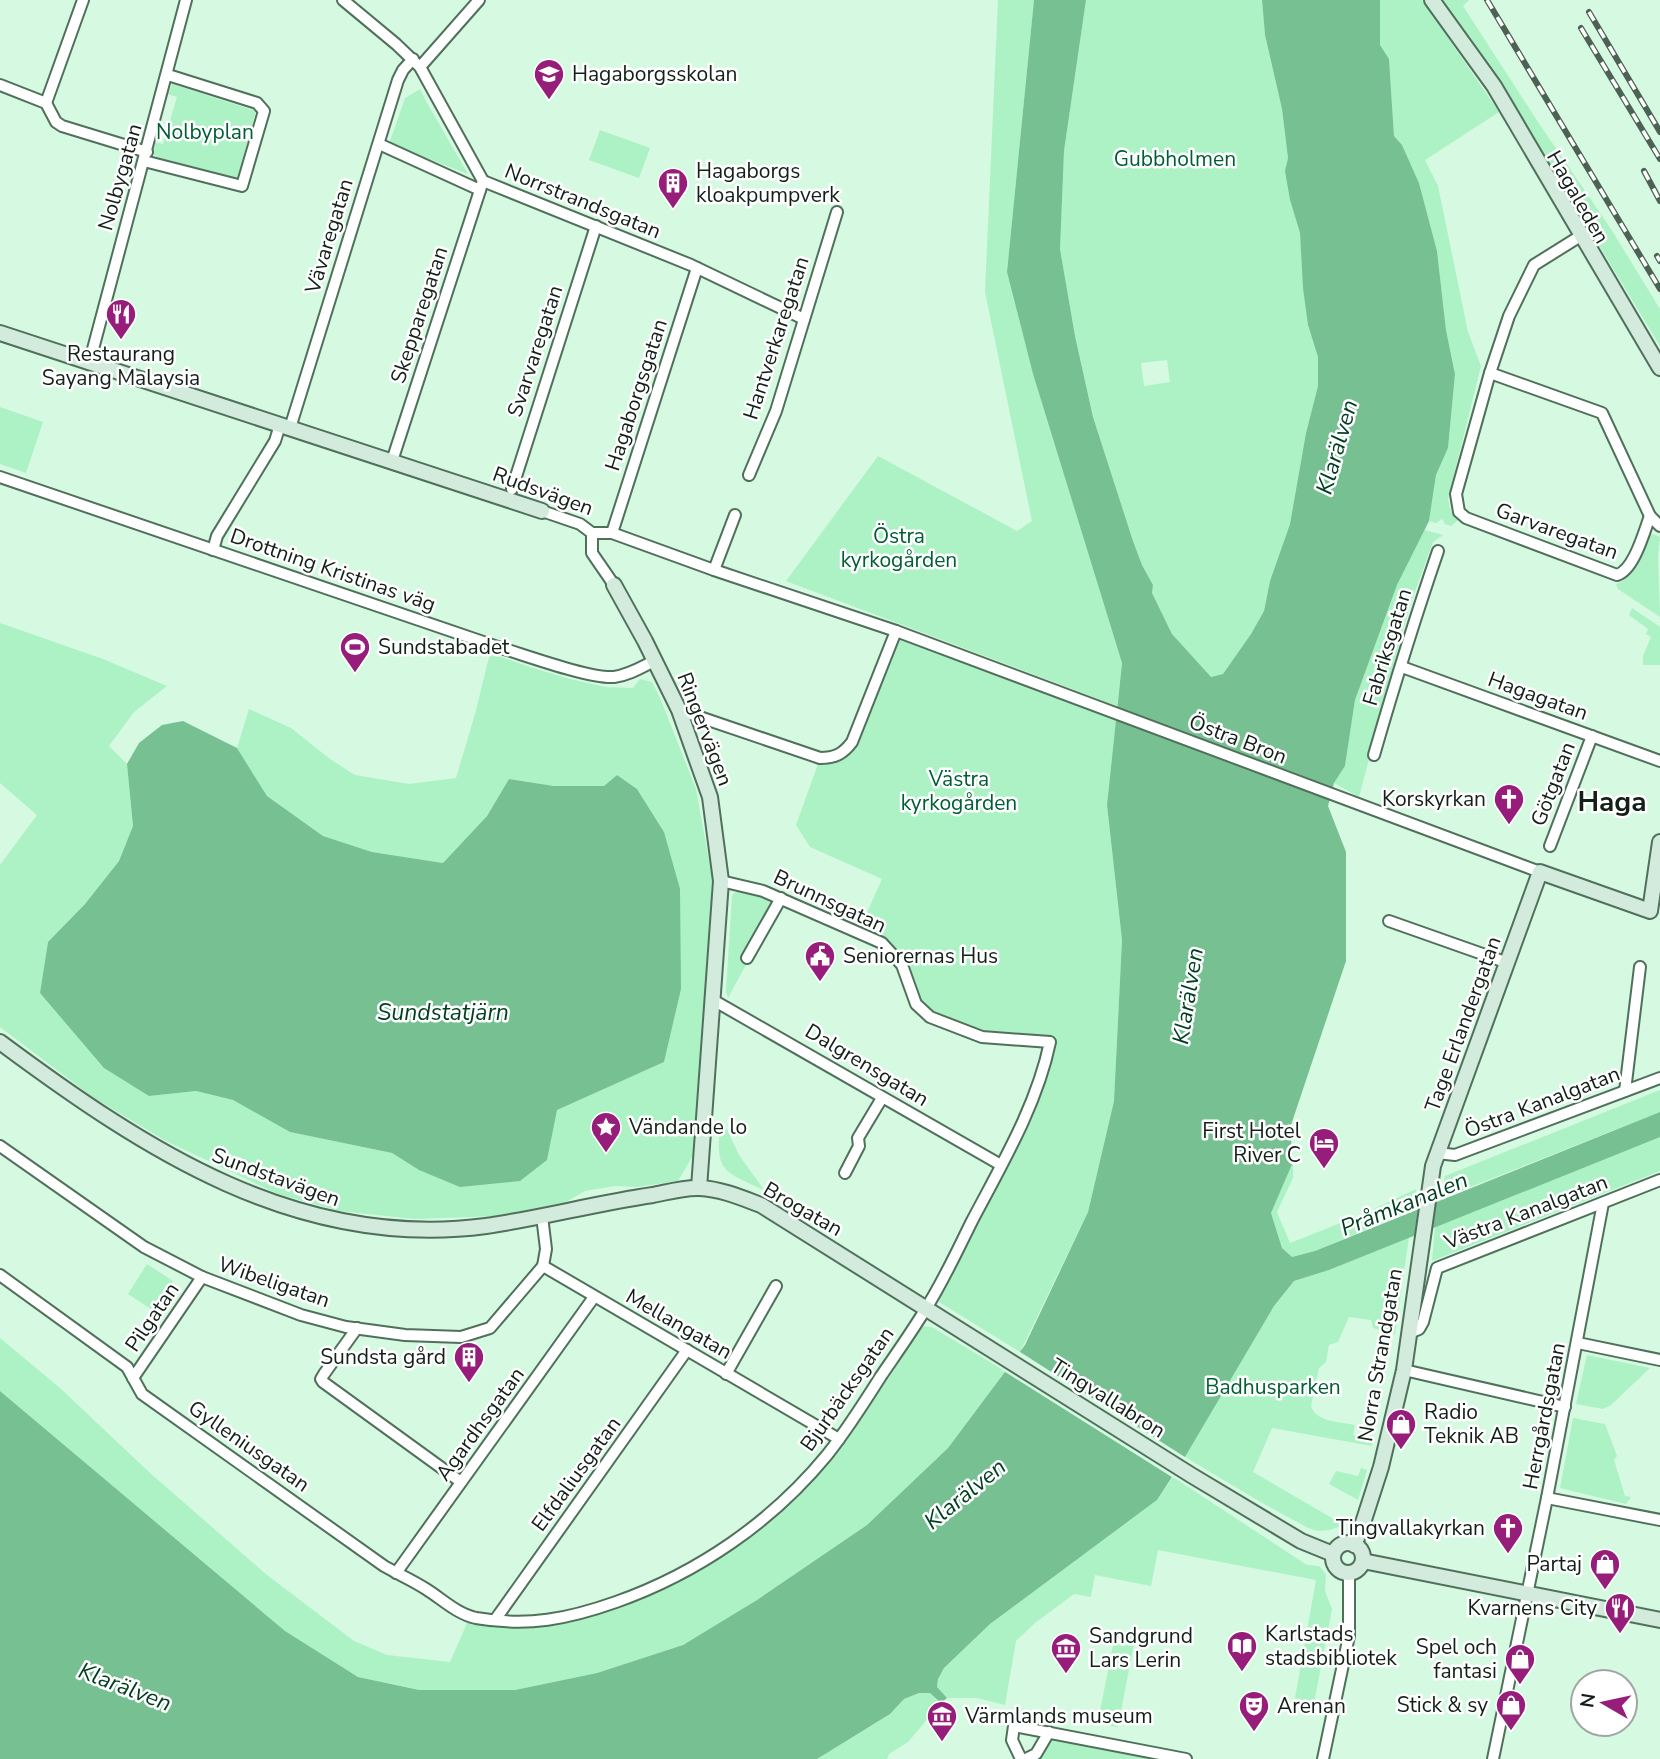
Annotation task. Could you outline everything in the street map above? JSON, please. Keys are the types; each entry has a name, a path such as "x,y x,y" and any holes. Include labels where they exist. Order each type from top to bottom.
{"street":[{"path":"46,103 83,0"},
{"name":"Nolbygatan","path":"89,364 186,0"},
{"name":"Norrstrandsgatan","path":"343,0 417,63 481,185"},
{"name":"Vävaregatan","path":"213,550 217,536 285,427 398,80 403,70 417,63 479,0"},
{"name":"Hagaleden","path":"1432,0 1458,36 1660,368"},
{"path":"0,85 46,103 56,122 62,126 145,157 242,186 264,111 257,103 168,75"},
{"name":"Norrstrandsgatan","path":"379,144 481,185 596,226 697,268 804,319"},
{"name":"Skepparegatan","path":"392,461 481,185"},
{"name":"Hantverkaregatan","path":"749,475 776,411 837,212"},
{"name":"Svarvaregatan","path":"512,489 596,226"},
{"path":"1580,236 1534,265 1509,316 1490,373 1602,413 1650,516 1660,526"},
{"name":"Hagaleden","path":"1580,236 1660,380"},
{"name":"Hagaborgsgatan","path":"612,533 697,268"},
{"name":"Rudsvägen","path":"0,333 580,524 592,533 612,533 896,631 1108,711"},
{"name":"Garvaregatan","path":"1490,373 1456,494 1459,512 1466,518 1617,575 1624,573 1631,564 1650,516"},
{"name":"Drottning Kristinas väg","path":"0,477 498,647 599,676 623,675 654,661"},
{"path":"714,570 735,515"},
{"name":"Ringervägen","path":"592,533 592,553 614,585 679,710 710,797 721,881 713,1000"},
{"name":"Fabriksgatan","path":"1374,755 1438,551"},
{"path":"679,710 820,758 832,758 840,755 852,742 896,631"},
{"name":"Hagagatan","path":"1402,667 1660,761"},
{"name":"Östra Bron","path":"1108,711 1540,872"},
{"name":"Götgatan","path":"1550,846 1592,736"},
{"path":"1540,872 1655,913 1660,842"},
{"name":"Tage Erlandergatan","path":"1429,1192 1437,1153 1540,872"},
{"name":"Brunnsgatan","path":"721,881 781,898 882,943 902,965 916,1004 930,1017 982,1037 1049,1042"},
{"path":"747,958 781,898"},
{"path":"1390,921 1508,963"},
{"path":"1625,1091 1640,967"},
{"path":"699,1188 713,1000"},
{"name":"Dalgrensgatan","path":"713,1000 1001,1165"},
{"name":"Sundstavägen","path":"0,1042 142,1142 184,1165 277,1204 341,1222 410,1230 486,1226 611,1201 699,1188"},
{"name":"Bjurbäcksgatan","path":"495,1620 537,1623 590,1611 635,1595 683,1573 743,1535 767,1516 818,1464 839,1439 926,1309 1001,1165 1045,1066 1049,1042"},
{"name":"Östra Kanalgatan","path":"1437,1153 1455,1155 1655,1080"},
{"path":"845,1172 859,1146 858,1138 882,1098"},
{"name":"Wibeligatan","path":"0,1146 144,1247 202,1277 301,1315 357,1328 405,1335 461,1337 491,1328 543,1266"},
{"name":"Västra Kanalgatan","path":"1409,1333 1419,1329 1423,1322 1437,1268 1660,1180"},
{"name":"Brogatan","path":"699,1188 725,1192 761,1205 1003,1357"},
{"name":"Norra Strandgatan","path":"1354,1545 1381,1467 1404,1370 1429,1192"},
{"name":"Herrgårdsgatan","path":"1493,1759 1578,1343 1603,1203"},
{"path":"542,1216 546,1249 543,1266"},
{"name":"Mellangatan","path":"543,1266 839,1439"},
{"name":"Gylleniusgatan","path":"0,1275 127,1367 142,1394 396,1573 457,1610 474,1617 495,1620"},
{"name":"Pilgatan","path":"133,1378 202,1277"},
{"path":"726,1374 776,1286"},
{"name":"Agardhsgatan","path":"396,1573 594,1297"},
{"path":"357,1328 324,1374 321,1379 323,1382 461,1482"},
{"path":"1578,1343 1660,1360"},
{"name":"Elfdaliusgatan","path":"495,1620 687,1350"},
{"name":"Tingvallabron","path":"1003,1357 1301,1541 1334,1554"},
{"path":"1404,1370 1565,1407"},
{"path":"1547,1498 1660,1520"},
{"path":"1342,1544 1354,1545 1362,1553 1363,1561 1358,1569 1349,1573 1341,1572 1336,1567 1334,1554 1342,1544"},
{"path":"1363,1561 1660,1620"},
{"path":"1323,1759 1349,1636 1349,1573"},
{"path":"1049,1732 1036,1754 1024,1759 1012,1740 1014,1726 1049,1732 1186,1759"}],"green space":[{"name":"Östra kyrkogården","path":"998,0 1034,0 1007,272 1033,374 1122,663 1117,706 786,581 878,456 1017,531 1032,521 985,292"},
{"name":"Gubbholmen","path":"1086,0 1262,0 1265,35 1282,109 1290,200 1300,233 1308,325 1318,357 1318,386 1306,433 1290,524 1270,581 1264,611 1223,674 1210,677 1172,634 1152,593 1153,585 1133,541 1093,417 1060,249 1064,151","holes":["1167,360 1170,382 1144,386 1141,363"]},
{"path":"1380,0 1422,0 1499,112 1425,160 1438,186 1468,332 1481,366 1448,499 1451,512 1458,520 1451,526 1445,524 1442,519 1436,523 1429,521 1436,475 1448,448 1455,373 1446,330 1437,251 1419,183 1402,145 1394,136 1389,59 1380,46"},
{"path":"1441,0 1469,0 1463,6 1611,229 1660,309 1660,346 1522,118"},
{"name":"Nolbyplan","path":"172,84 256,111 238,177 231,178 157,157 152,153 154,142 163,144 177,97 168,94"},
{"path":"420,89 468,174 389,144 405,98"},
{"path":"600,130 650,148 639,178 589,160"},
{"path":"0,407 43,422 26,473 0,464"},
{"path":"1424,530 1443,535 1433,542 1409,608 1359,797 1334,783 1345,766 1355,700 1397,585"},
{"path":"1648,535 1660,537 1660,617 1618,589 1616,584 1633,571"},
{"path":"1632,608 1660,627 1660,665 1643,665 1643,656 1651,637 1646,634 1648,629 1629,615"},
{"path":"0,623 103,659 167,686 134,712 109,746 127,764 133,826 119,861 85,904 48,942 40,993 149,1096 196,1091 233,1100 290,1132 392,1153 419,1170 547,1160 556,1110 664,1062 664,832 637,789 617,775 604,786 554,786 509,779 487,816 443,863 372,852 323,836 267,796 237,748 249,709 291,728 355,775 409,784 456,778 490,653 570,679 606,687 633,688 640,679 652,682 696,789 712,877 706,1011 695,1152 678,1181 585,1191 566,1202 498,1216 414,1219 339,1211 278,1194 166,1141 94,1098 0,1027 0,865 37,815 0,783"},
{"name":"Västra kyrkogården","path":"898,639 1116,721 1107,805 1122,940 1114,1101 1088,1212 1020,1352 939,1302 937,1293 947,1274 953,1272 995,1190 991,1183 1053,1040 982,1030 963,1025 931,1010 920,999 909,967 898,951 874,934 860,928 882,879 810,847 796,825 818,764 839,759 856,746"},
{"path":"741,890 769,899 771,907 748,961 728,998 726,991 732,896"},
{"path":"1660,1090 1660,1112 1440,1199 1445,1176"},
{"path":"723,1121 739,1155 764,1190 738,1178 724,1167 719,1151 720,1122"},
{"path":"1660,1137 1660,1171 1432,1261 1435,1226"},
{"path":"1293,1162 1293,1178 1277,1212 1290,1243 1361,1215 1416,1189 1413,1210 1315,1251 1292,1257 1282,1248 1271,1213"},
{"name":"Badhusparken","path":"1409,1237 1395,1334 1373,1328 1371,1320 1349,1317 1338,1342 1329,1345 1326,1362 1319,1368 1311,1406 1313,1411 1323,1418 1355,1425 1353,1435 1373,1439 1372,1446 1272,1428 1253,1472 1344,1525 1318,1531 1308,1528 1185,1457 1274,1306 1294,1281 1329,1270"},
{"path":"147,1264 173,1281 154,1311 128,1294"},
{"path":"919,1326 932,1327 1005,1371 948,1448 867,1525 757,1600 683,1645 597,1673 515,1690 419,1690 358,1677 285,1631 0,1391 0,1338 60,1388 150,1473 267,1575 354,1641 387,1655 450,1662 468,1621 515,1628 603,1610 678,1583 747,1539 789,1504 864,1400 872,1400"},
{"path":"1587,1355 1650,1368 1611,1405 1603,1409 1576,1404"},
{"path":"1573,1418 1605,1424 1617,1456 1614,1460 1625,1496 1631,1497 1626,1504 1560,1488"},
{"path":"1361,1468 1367,1470 1358,1500 1329,1484 1336,1471 1358,1476"},
{"path":"1173,1477 1307,1565 1319,1566 1326,1574 1325,1591 1332,1609 1314,1703 1295,1698 1316,1580 1158,1550 1151,1586 1095,1575 1091,1597 1074,1594 1016,1641 1005,1705 977,1698 947,1698 937,1687 944,1668 990,1624 1157,1500"},
{"path":"1116,1630 1136,1633 1118,1727 1111,1726 1112,1718 1099,1716"},
{"path":"919,1693 930,1693 941,1703 908,1742 889,1754 887,1759 817,1759 890,1714 904,1699"},
{"path":"1045,1734 1163,1759 1029,1759"}],"water":[{"name":"Klarälven","path":"1034,0 1086,0 1064,151 1060,249 1075,336 1093,417 1133,541 1153,585 1152,593 1172,634 1211,677 1223,674 1264,611 1270,581 1290,524 1306,433 1318,386 1318,357 1308,325 1300,233 1285,171 1288,158 1282,109 1265,35 1262,0 1380,0 1380,45 1389,59 1394,136 1402,145 1419,183 1437,251 1446,330 1455,374 1448,448 1436,475 1429,521 1397,585 1355,700 1345,766 1334,783 1328,806 1346,852 1346,961 1290,1128 1293,1162 1271,1213 1282,1248 1292,1257 1315,1251 1660,1112 1660,1137 1329,1270 1294,1281 1274,1306 1157,1500 990,1624 944,1668 937,1687 947,1698 941,1703 930,1693 919,1693 904,1699 890,1714 817,1759 0,1759 0,1391 285,1631 358,1677 419,1690 515,1690 597,1673 683,1645 757,1600 867,1525 948,1448 1025,1345 1088,1212 1114,1101 1122,940 1107,805 1122,663 1033,374 1007,272"},
{"name":"Sundstatjärn","path":"183,721 237,748 267,796 323,836 372,852 443,863 487,816 509,779 554,786 604,786 617,775 637,789 664,832 680,889 681,989 664,1062 557,1110 547,1160 520,1181 460,1187 419,1170 392,1153 290,1132 233,1100 196,1091 149,1096 104,1068 40,993 48,942 85,904 119,861 133,826 127,764 139,743 162,725"}],"pier":[{"path":"1017,1350 1188,1459 1175,1479 1002,1370"}],"railway":[{"path":"1487,0 1660,289"},
{"path":"1589,12 1660,132"},
{"path":"1581,28 1660,159"},
{"path":"1644,171 1660,201"},
{"path":"1657,256 1660,261"}],"place":[{"name":"Hagaborgsskolan","path":"549,101"},
{"name":"Hagaborgs kloakpumpverk","path":"673,210"},
{"name":"Restaurang Sayang Malaysia","path":"121,341"},
{"name":"Sundstabadet","path":"355,674"},
{"name":"Korskyrkan","path":"1509,826"},
{"name":"Seniorernas Hus","path":"820,983"},
{"name":"Vändande lo","path":"606,1154"},
{"name":"First Hotel River C","path":"1324,1170"},
{"name":"Sundsta gård","path":"469,1384"},
{"name":"Radio Teknik AB","path":"1401,1451"},
{"name":"Tingvallakyrkan","path":"1508,1555"},
{"name":"Partaj","path":"1605,1591"},
{"name":"Kvarnens City","path":"1620,1635"},
{"name":"Karlstads stadsbibliotek","path":"1242,1673"},
{"name":"Sandgrund Lars Lerin","path":"1066,1675"},
{"name":"Spel och fantasi","path":"1520,1686"},
{"name":"Stick & sy","path":"1511,1732"},
{"name":"Arenan","path":"1254,1733"},
{"name":"Värmlands museum","path":"942,1743"}],"district":[{"name":"Haga","path":"1612,802"}],"water label":[{"name":"Pråmkanalen","path":"1404,1204"}]}
